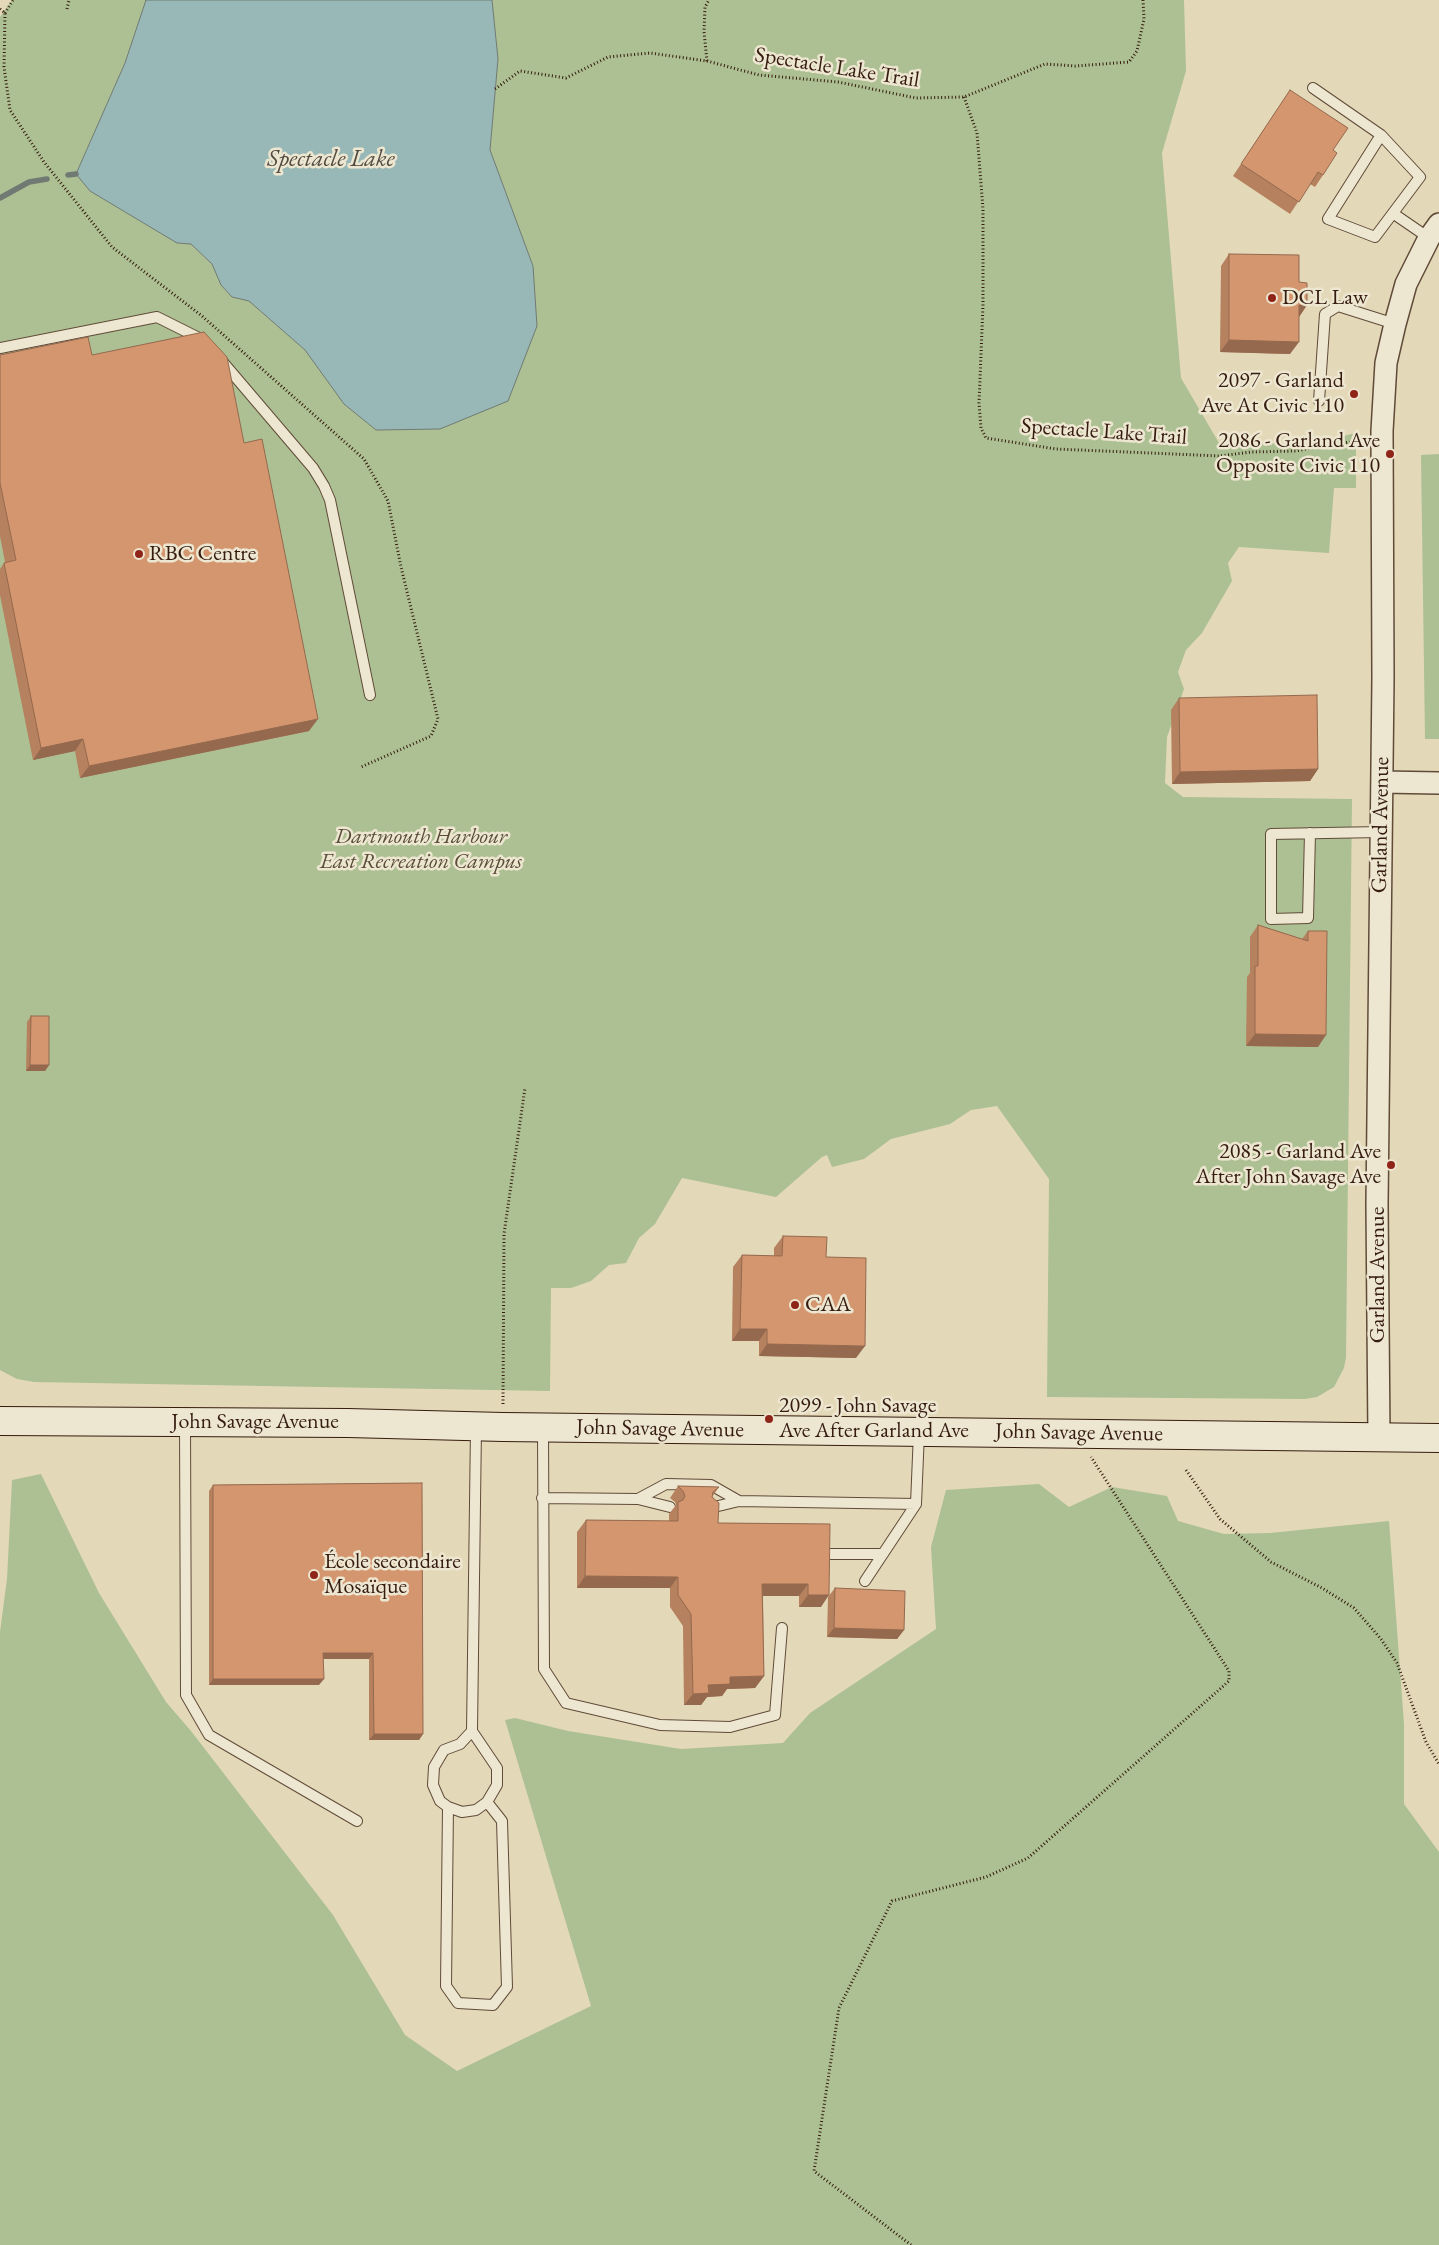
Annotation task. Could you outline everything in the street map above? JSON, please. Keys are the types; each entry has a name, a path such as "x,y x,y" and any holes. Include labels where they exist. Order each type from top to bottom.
{"main road":[{"name":"John Savage Avenue","path":"0,1421 1439,1438"}],"street":[{"name":"Garland Avenue","path":"1379,1438 1377,1204 1382,782 1382,431 1386,363 1395,324 1406,284 1434,231"},
{"path":"1382,782 1439,782"}],"lane":[{"path":"1314,88 1380,135 1420,177 1376,237 1328,219 1380,135"},
{"path":"1394,214 1434,231"},
{"path":"1319,401 1325,314 1338,306 1395,324"},
{"path":"0,348 157,317 202,339 313,468 324,486 330,500 370,695"},
{"path":"1310,833 1308,918 1271,919 1271,834 1310,833 1381,832"},
{"path":"185,1422 186,1695 209,1735 357,1822"},
{"path":"472,1731 460,1744 444,1750 434,1767 433,1785 440,1801 448,1808 462,1812 476,1810 487,1802 497,1784 497,1768 472,1731 476,1426"},
{"path":"543,1427 544,1669 566,1703 660,1725 730,1727 775,1715 782,1628"},
{"path":"865,1581 916,1504 919,1431"},
{"path":"638,1499 666,1484 711,1485 739,1501"},
{"path":"542,1498 638,1499 670,1507"},
{"path":"710,1508 739,1501 916,1504"},
{"path":"831,1554 883,1554"},
{"path":"448,1808 446,1986 458,2003 494,2005 507,1987 502,1820 487,1802"}],"path":[{"path":"5,13 13,0"},
{"path":"67,9 69,0"},
{"path":"707,61 704,32 705,7 709,0"},
{"name":"Spectacle Lake Trail","path":"496,88 520,71 566,78 608,57 650,53 707,61 759,75 838,82 916,98 964,97 1045,64 1075,66 1129,62 1137,51 1144,19 1143,0"},
{"name":"Spectacle Lake Trail","path":"964,97 977,132 983,209 979,404 980,428 986,438 1056,449 1220,456 1251,452 1296,451 1332,444 1364,441 1382,431"},
{"path":"503,1427 504,1234 525,1088"},
{"path":"910,2245 814,2171 839,2008 892,1901 986,1877 1028,1858 1229,1681 1229,1671 1077,1433"},
{"path":"1186,1470 1220,1519 1272,1562 1322,1588 1354,1608 1360,1614 1381,1639 1397,1663 1426,1742 1439,1764"}],"green space":[{"name":"Dartmouth Harbour East Recreation Campus","path":"12,0 146,0 125,63 76,174 90,191 177,243 191,244 212,264 221,285 232,297 249,301 305,350 344,404 376,430 440,429 533,266 490,150 498,59 492,0 1184,0 1186,71 1162,153 1181,378 1219,443 1308,444 1356,433 1356,488 1334,488 1329,553 1239,547 1228,563 1232,581 1202,633 1186,650 1178,672 1184,689 1167,737 1165,783 1183,797 1352,799 1346,1357 1344,1368 1334,1387 1317,1397 1305,1399 1047,1397 1049,1179 997,1106 971,1110 950,1124 891,1139 864,1159 832,1167 827,1155 822,1157 776,1197 682,1178 655,1224 639,1238 626,1263 609,1265 591,1281 571,1288 551,1288 550,1391 34,1382 17,1379 0,1370 0,17"},
{"path":"1439,454 1439,739 1425,739 1421,455"},
{"path":"41,1474 99,1593 166,1702 191,1731 333,1915 405,2035 457,2071 591,2006 505,1720 515,1718 568,1731 681,1749 783,1743 810,1713 936,1629 931,1547 946,1490 1039,1484 1069,1507 1112,1487 1167,1496 1178,1521 1224,1534 1270,1533 1389,1521 1404,1724 1404,1804 1439,1852 1439,2245 0,2245 0,1632 7,1579 12,1480"}],"water":[{"name":"Spectacle Lake","path":"146,0 492,0 498,59 490,150 533,266 537,326 508,401 440,429 376,430 344,404 305,350 249,301 232,297 221,285 212,264 191,244 177,243 90,191 76,174 125,63"}],"building":[{"path":"1290,90 1348,128 1333,150 1337,153 1323,175 1318,172 1299,202 1241,164"},
{"path":"1229,254 1299,255 1299,282 1307,283 1307,305 1299,305 1299,342 1229,340"},
{"name":"RBC Centre","path":"204,332 227,357 244,443 262,439 318,719 89,766 83,739 41,748 4,563 16,560 0,483 0,355 88,337 92,355"},
{"path":"1317,695 1318,769 1180,772 1179,698"},
{"path":"1258,925 1308,941 1308,931 1327,931 1326,1035 1255,1034 1255,966 1258,966"},
{"path":"31,1016 49,1016 49,1065 30,1065"},
{"name":"CAA","path":"783,1236 827,1237 826,1257 866,1258 865,1346 767,1344 767,1329 740,1329 742,1255 782,1256"},
{"name":"École secondaire Mosaïque","path":"422,1483 423,1734 374,1734 373,1653 323,1653 324,1679 213,1679 213,1485"},
{"path":"678,1486 719,1487 713,1492 712,1497 719,1503 718,1523 830,1524 829,1595 808,1595 808,1584 762,1584 764,1676 730,1677 730,1684 708,1685 709,1693 693,1694 691,1614 678,1595 678,1577 585,1576 586,1520 678,1521 678,1502 683,1500 685,1496"},
{"path":"835,1588 905,1591 904,1630 834,1628"}],"waterway":[{"path":"68,175 76,174"},
{"path":"0,198 29,182 47,179"}],"place":[{"name":"DCL Law","path":"1272,298"},
{"name":"2097 - Garland Ave At Civic 110","path":"1354,394"},
{"name":"2086 - Garland Ave Opposite Civic 110","path":"1390,454"},
{"name":"RBC Centre","path":"139,554"},
{"name":"2085 - Garland Ave After John Savage Ave","path":"1391,1165"},
{"name":"CAA","path":"795,1305"},
{"name":"2099 - John Savage Ave After Garland Ave","path":"769,1419"},
{"name":"École secondaire Mosaïque","path":"314,1575"}]}
